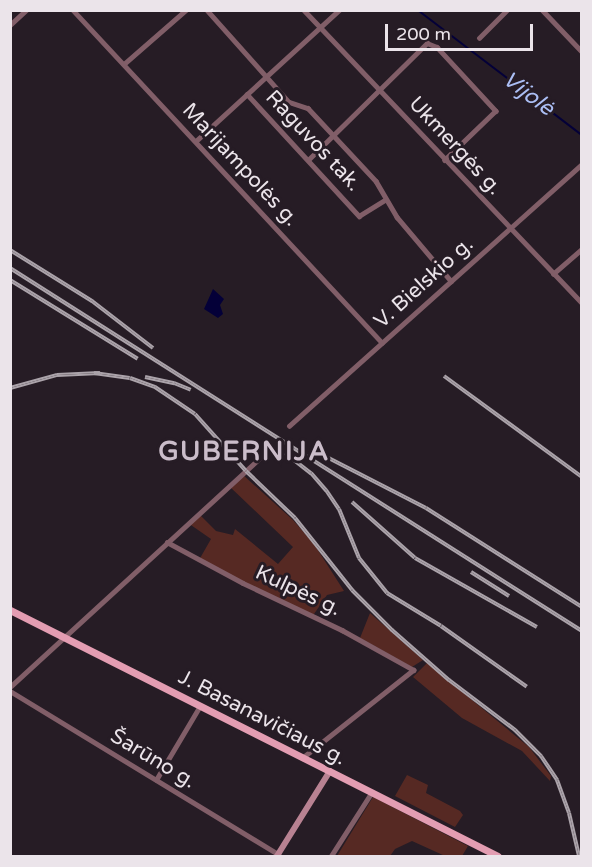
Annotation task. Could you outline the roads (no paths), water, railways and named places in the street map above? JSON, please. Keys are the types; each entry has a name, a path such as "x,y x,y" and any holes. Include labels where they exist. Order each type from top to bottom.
{"main road":[{"name":"J. Basanavičiaus g.","path":"10,610 498,856"},
{"path":"278,855 330,771"}],"street":[{"path":"10,25 26,10"},
{"name":"Marijampolės g.","path":"73,10 382,343"},
{"path":"124,64 186,10"},
{"name":"Raguvos tak.","path":"207,10 289,102 308,108 376,181 385,200 451,281"},
{"name":"Ukmergės g.","path":"304,10 582,303"},
{"path":"196,141 339,10"},
{"path":"479,38 507,10"},
{"path":"542,10 582,52"},
{"path":"308,160 427,43 437,47 496,111 445,160"},
{"name":"Raguvos tak.","path":"247,94 359,216 385,200"},
{"name":"V. Bielskio g.","path":"289,426 582,164"},
{"path":"554,274 582,249"},
{"path":"10,687 63,636 269,450"},
{"name":"Kulpės g.","path":"167,543 243,583 342,630 414,670 303,758"},
{"name":"Šarūno g.","path":"10,691 278,855"},
{"path":"156,780 200,706"},
{"path":"332,856 372,792"}],"waterway":[{"name":"Vijolė","path":"418,10 582,135"}],"railway":[{"path":"10,250 92,301 153,348"},
{"path":"10,268 582,631"},
{"path":"10,280 138,359"},
{"path":"94,373 130,378 155,387 195,414 246,471 295,518 352,590 392,630 449,680 515,730 541,756 557,780 569,813 579,856"},
{"path":"10,388 57,375 100,373"},
{"path":"444,376 582,477"},
{"path":"145,377 174,383 191,390"},
{"path":"313,450 426,508 582,607"},
{"path":"285,453 311,473 326,490 339,509 359,558 387,593 441,626 527,687"},
{"path":"352,502 415,558 537,627"},
{"path":"471,572 509,596"}],"district":[{"name":"GUBERNIJA","path":"244,452"}]}
